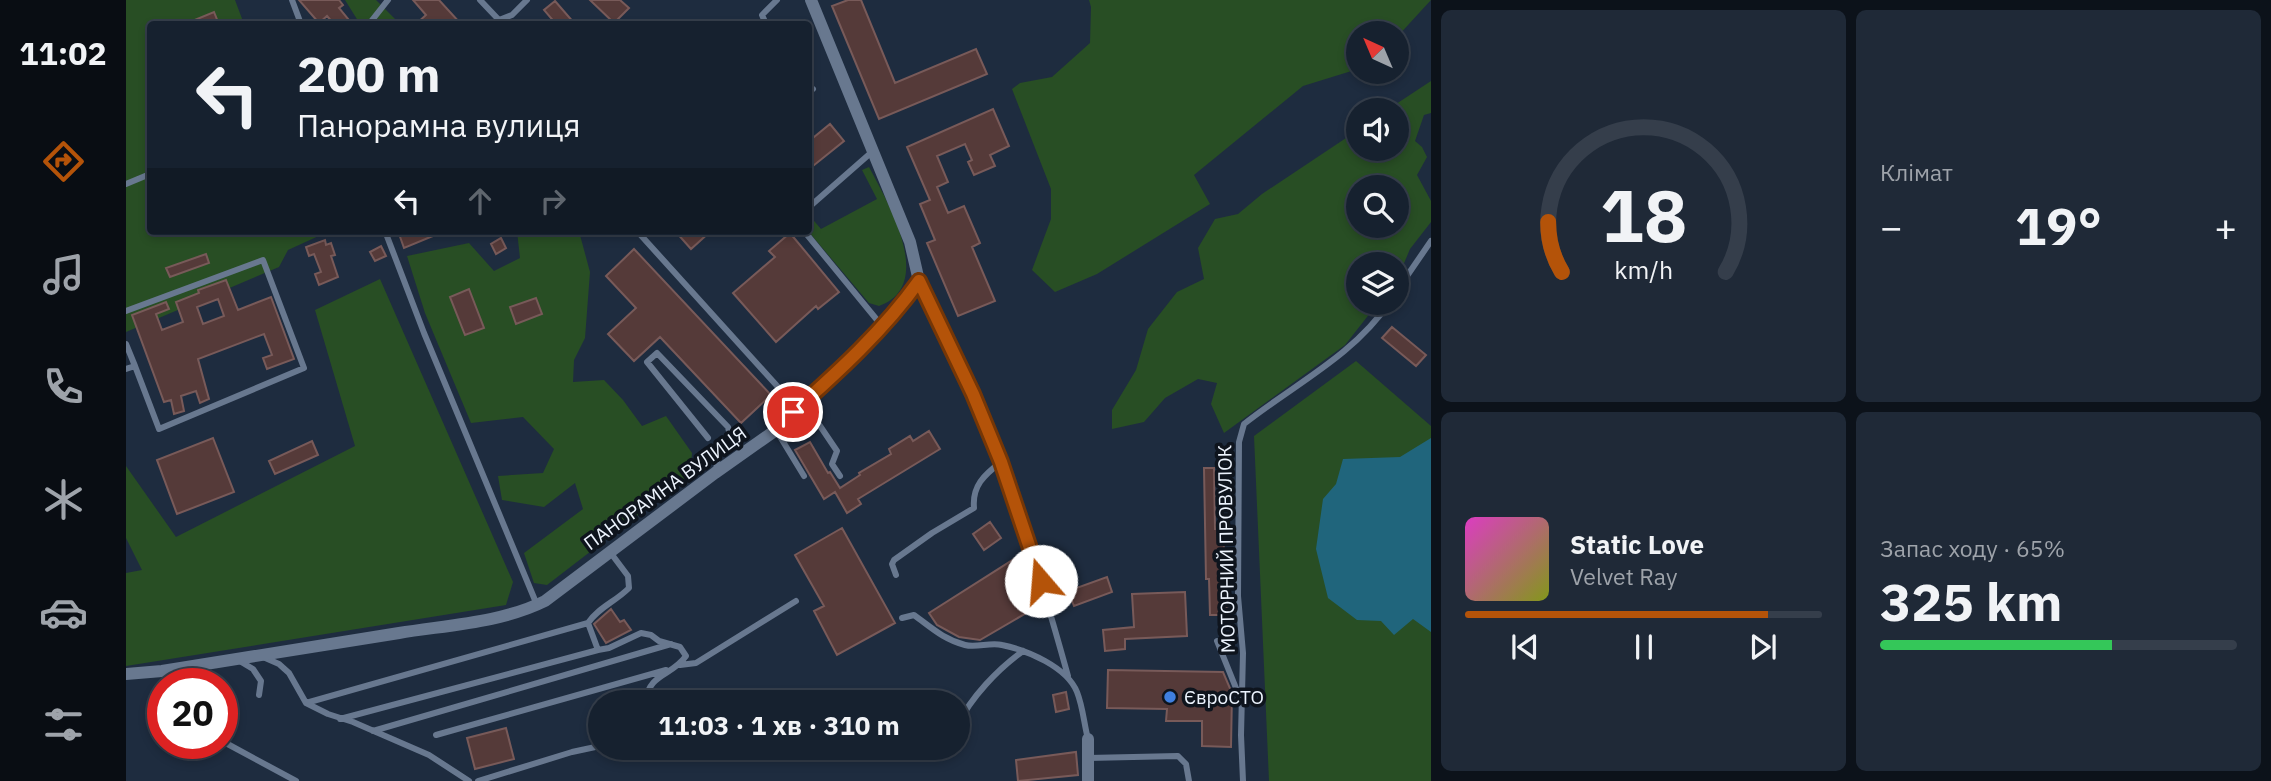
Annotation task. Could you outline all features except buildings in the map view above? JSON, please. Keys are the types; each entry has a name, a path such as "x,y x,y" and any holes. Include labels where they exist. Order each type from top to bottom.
{"street":[{"path":"811,0 910,243 919,281"},
{"name":"ПАНОРАМНА ВУЛИЦЯ","path":"126,674 506,615 537,605 776,430 882,326 919,281"},
{"path":"1088,739 1088,781"}],"lane":[{"path":"292,0 300,21"},
{"path":"371,21 387,0"},
{"path":"480,0 499,20 512,15 527,0"},
{"path":"765,21 762,15 777,0"},
{"path":"812,204 873,151"},
{"path":"126,184 147,175"},
{"path":"387,235 424,333 537,605"},
{"path":"641,235 797,408 814,417 837,452 832,464 840,476"},
{"path":"807,235 882,326"},
{"path":"1409,273 1431,241"},
{"path":"126,311 263,260 304,368 159,429 126,344"},
{"path":"919,281 973,394 1001,462 1068,676 1077,692 1088,739"},
{"name":"МОТОРНИЙ ПРОВУЛОК","path":"1243,781 1243,653 1238,596 1239,442 1244,424 1340,355 1381,315"},
{"path":"708,438 648,362 657,353 728,427 731,440 718,455 715,473"},
{"path":"126,369 135,366"},
{"path":"776,430 804,476"},
{"path":"896,575 892,564 894,560 974,508 973,498 982,477 1001,462"},
{"path":"306,703 587,623 596,611 620,597 629,588 628,576 610,552"},
{"path":"436,735 696,663 796,601"},
{"path":"902,618 914,615 941,637 968,646 999,644 1023,651 1068,676"},
{"path":"587,623 598,650"},
{"path":"340,719 609,648 641,632 680,647 686,656 679,666 659,677 647,690"},
{"path":"1217,641 1241,700"},
{"path":"373,731 671,644"},
{"path":"970,706 1004,665 1023,651"},
{"path":"258,655 279,664 289,673 306,703 429,755 469,781"},
{"path":"235,659 253,669 261,681 259,695"},
{"path":"478,781 588,749"},
{"path":"238,750 296,781"},
{"path":"1088,758 1178,756 1186,764 1189,781"}],"green space":[{"path":"126,0 235,0 243,21 147,21 147,235 321,235 288,250 279,267 126,332"},
{"path":"345,0 376,0 397,21 358,21"},
{"path":"1089,0 1431,0 1409,24 1409,21 1346,21 1346,73 1303,86 1194,175 1210,204 1097,274 1055,292 1032,270 1051,219 1051,189 1012,89 1020,83 1052,77 1090,43"},
{"path":"1431,81 1431,113 1424,115 1415,141 1427,157 1417,175 1431,201 1431,222 1409,252 1346,252 1346,315 1369,315 1345,345 1224,433 1211,404 1217,383 1198,379 1165,398 1144,422 1112,429 1112,410 1136,370 1148,329 1177,292 1204,279 1198,248 1215,219 1238,214 1262,194 1346,138 1346,161 1409,161 1409,98 1405,98"},
{"path":"869,167 886,200 902,241 906,262 904,280 896,295 879,306 869,303 811,235 812,218 821,229 877,199 862,170"},
{"path":"517,235 580,235 590,272 585,338 574,360 573,382 604,380 642,426 666,416 692,453 690,475 547,585 534,583 524,553 583,509 575,483 544,507 502,500 498,476 543,473 554,449 523,417 471,423 425,313 407,256 469,243 494,271 520,258"},
{"path":"380,279 513,582 506,605 126,666 126,573 142,570 126,538 126,466 176,537 355,446 315,310"},
{"path":"1356,361 1431,426 1431,781 1269,781 1254,436"}],"water":[{"path":"1431,438 1431,632 1413,619 1394,635 1381,621 1357,620 1328,598 1316,549 1323,499 1336,484 1343,459 1400,457"}],"place":[{"name":"ЄвроСТО","path":"1170,697"}],"route":[{"path":"793,412 862,347 901,306 919,281 973,394 1001,462 1041,581"}]}
